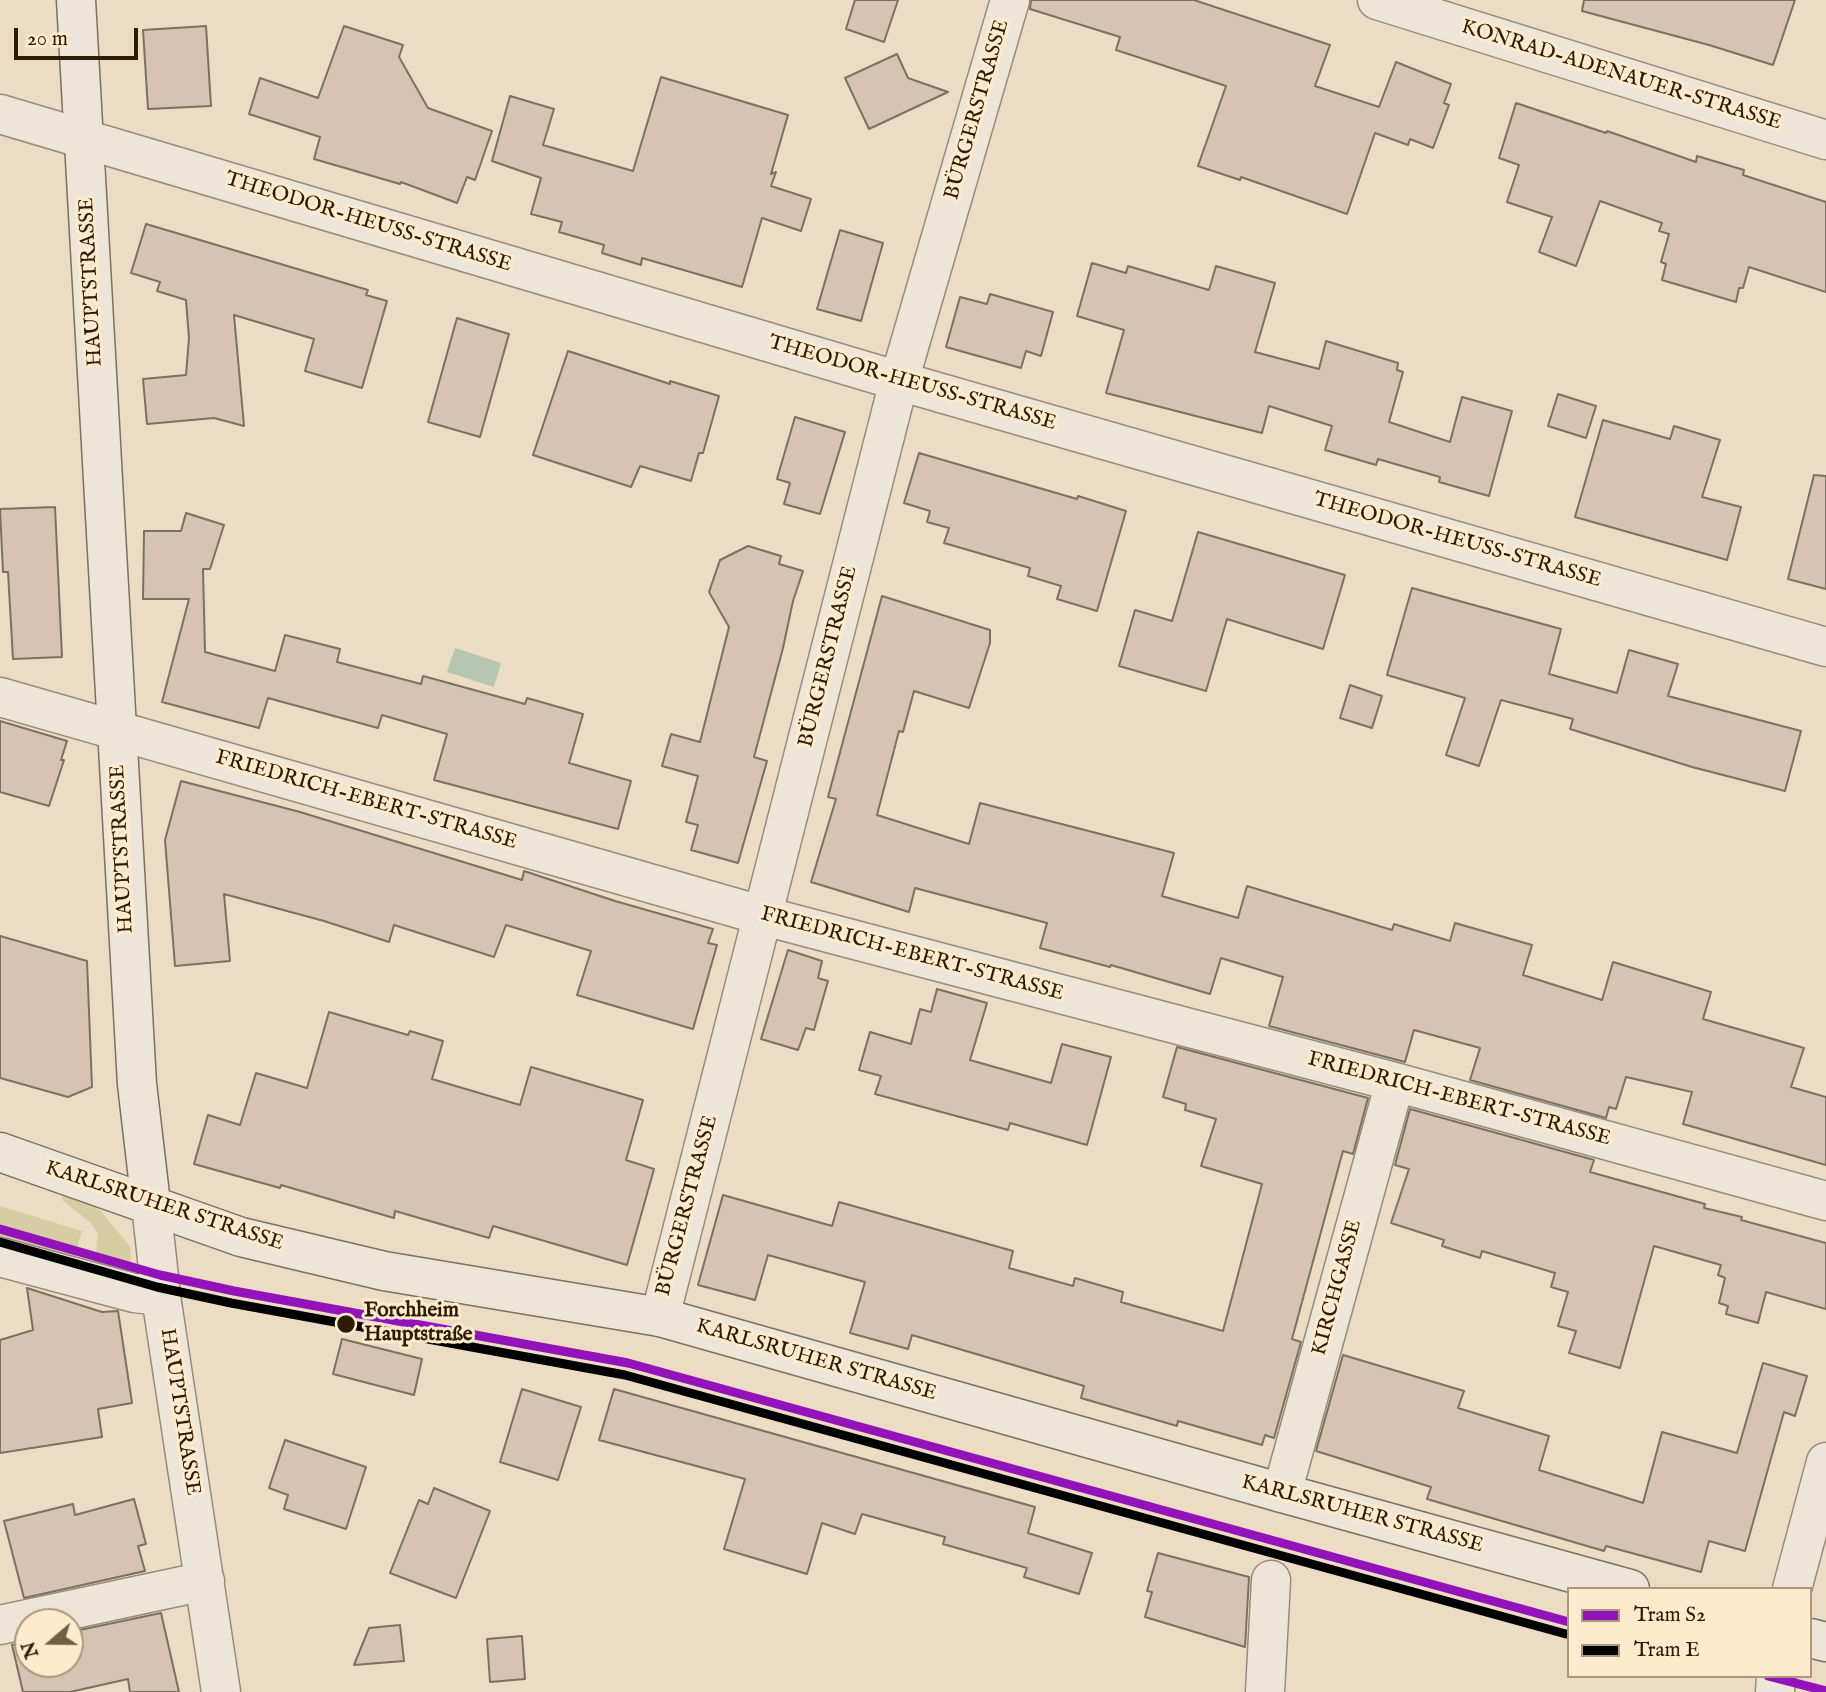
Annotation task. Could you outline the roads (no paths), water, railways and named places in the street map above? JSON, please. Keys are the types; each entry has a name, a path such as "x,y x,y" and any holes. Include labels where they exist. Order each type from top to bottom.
{"street":[{"name":"HAUPTSTRASSE","path":"76,0 137,1084 161,1296 221,1692"},
{"name":"BÜRGERSTRASSE","path":"660,1317 899,382 1010,0"},
{"name":"KONRAD-ADENAUER-STRASSE","path":"1377,0 1826,140"},
{"name":"THEODOR-HEUSS-STRASSE","path":"0,114 899,382 1826,646"},
{"name":"FRIEDRICH-EBERT-STRASSE","path":"0,697 764,916 1395,1082 1826,1202"},
{"name":"KIRCHGASSE","path":"1282,1493 1395,1082"},
{"name":"KARLSRUHER STRASSE","path":"0,1152 241,1237 384,1271 660,1317 1623,1587"},
{"path":"0,1257 134,1293 161,1296"},
{"path":"1793,1587 1826,1462"},
{"path":"1265,1692 1271,1580"},
{"path":"0,1625 205,1581"}],"tram line":[{"name":"S2","path":"0,1229 160,1275 234,1291 628,1363 1567,1621"},
{"name":"E","path":"0,1242 157,1287 231,1303 625,1375 1566,1634"},
{"name":"S2","path":"1776,1678 1826,1691"}],"place":[{"name":"Forchheim Hauptstraße","path":"346,1324"}]}
